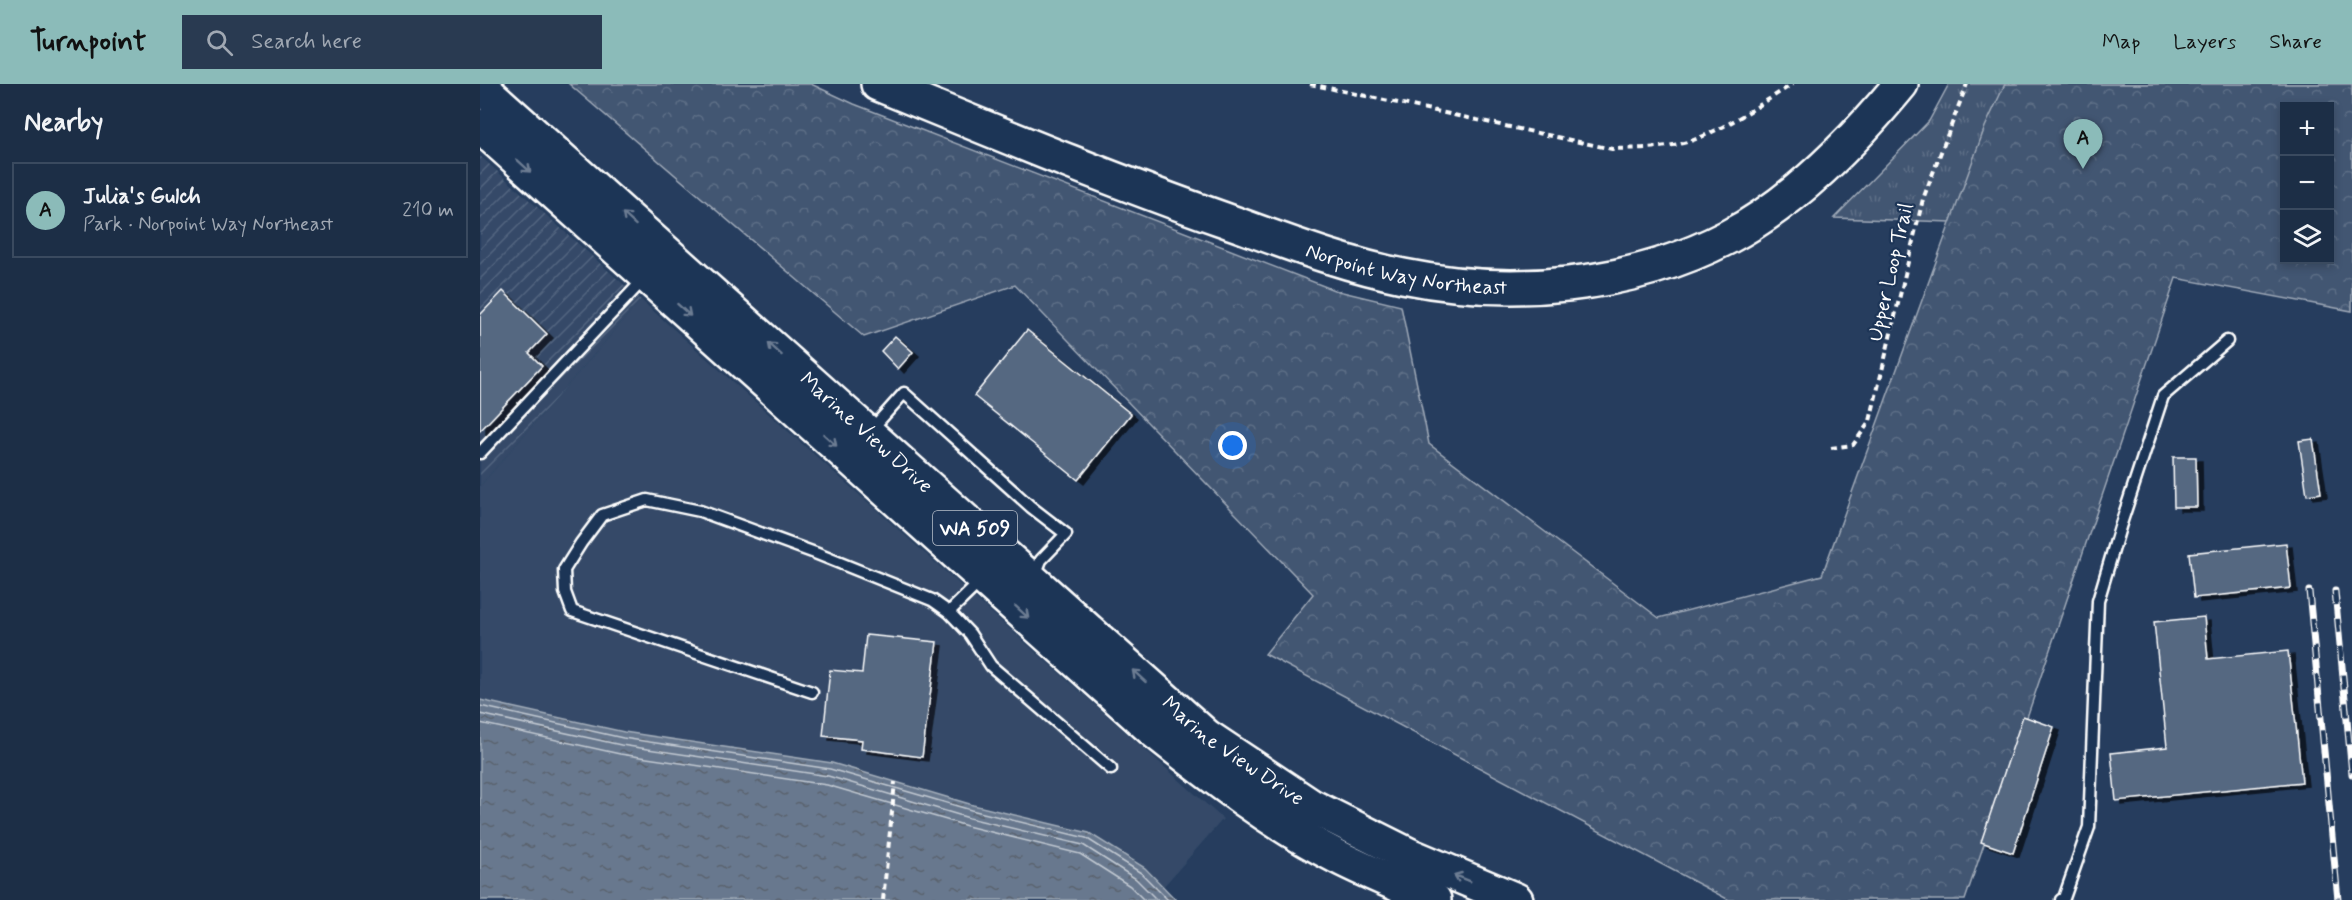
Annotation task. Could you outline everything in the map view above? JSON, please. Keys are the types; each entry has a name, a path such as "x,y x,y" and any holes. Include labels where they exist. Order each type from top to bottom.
{"main road":[{"name":"Norpoint Way Northeast","path":"878,84 1147,193 1342,261 1404,277 1472,286 1539,287 1607,278 1662,263 1729,236 1782,201 1829,160 1882,107 1901,84"},
{"name":"Marine View Drive","path":"480,86 1206,736 1311,806 1408,855 1516,900"},
{"name":"Marine View Drive","path":"480,126 1153,730 1213,778 1265,813 1337,856 1434,900"}],"lane":[{"path":"480,453 647,276"},
{"path":"2064,899 2089,827 2098,601 2163,396 2227,342"},
{"path":"869,432 903,393 1031,507 1066,534 1041,560 1033,580"},
{"path":"812,692 572,611 565,592 564,570 602,515 647,500 700,511 815,553 932,600 949,612 970,634 991,666 1111,769"},
{"path":"949,612 983,579"}],"path":[{"path":"1310,84 1612,148 1660,147 1694,140 1728,123 1793,84"},
{"name":"Upper Loop Trail","path":"1831,448 1852,445 1870,421 1923,199 1966,84"},
{"path":"883,900 895,782"}],"shaded area":[{"path":"480,156 641,300 480,486"},
{"path":"641,300 1223,819 1163,887 1145,868 1089,833 973,805 832,763 624,732 480,700 480,486"}],"green space":[{"path":"569,84 811,84 854,104 1334,290 1401,306 1429,444 1659,618 1822,575 1985,127 2005,84 2352,84 2352,311 2176,278 1965,900 1729,900 1265,654 1313,594 1015,285 864,337"},
{"path":"1949,84 2352,84 2334,102 2280,102 2280,233 1834,218 1929,121"}],"water":[{"path":"480,700 624,732 832,763 973,805 1089,833 1145,868 1176,900 480,900"}],"building":[{"path":"503,291 547,334 529,353 542,366 480,431 480,315"},
{"path":"1027,330 1131,414 1078,480 974,396"},
{"path":"895,336 913,352 898,369 881,351"},
{"path":"2313,439 2321,493 2307,495 2299,441"},
{"path":"2173,457 2196,457 2197,507 2174,507"},
{"path":"2286,543 2291,588 2194,598 2189,553"},
{"path":"2204,617 2208,659 2288,651 2302,782 2116,801 2111,753 2167,747 2154,622"},
{"path":"866,635 937,642 922,757 861,749 862,740 823,736 830,670 862,673"},
{"path":"2023,716 2054,727 2013,853 1981,842"}],"railway":[{"path":"2309,591 2338,900"},
{"path":"2335,591 2352,774"}],"place":[{"name":"Julia's Gulch","path":"2083,169"}]}
